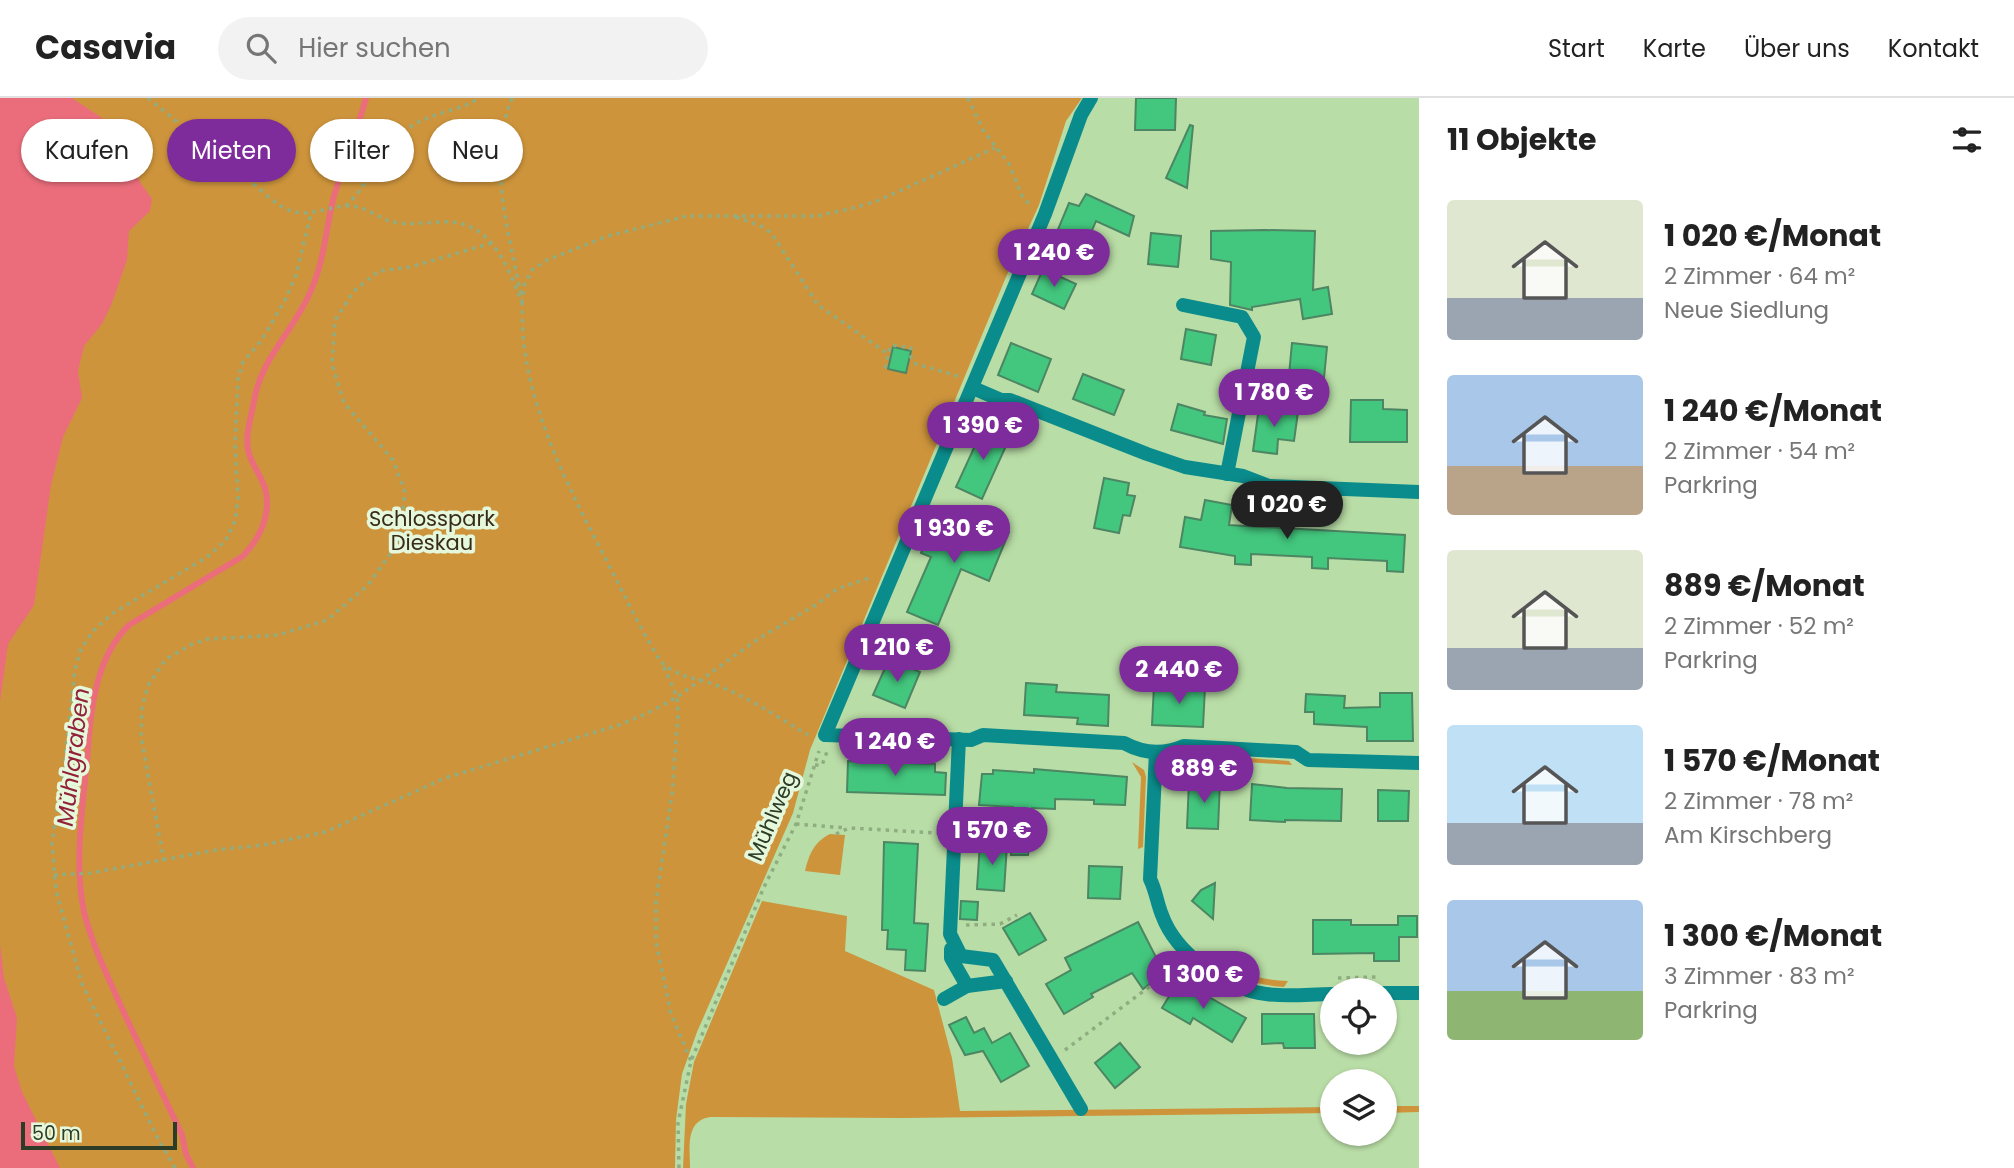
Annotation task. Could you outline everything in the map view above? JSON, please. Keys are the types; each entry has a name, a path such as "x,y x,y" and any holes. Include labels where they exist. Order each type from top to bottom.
{"street":[{"path":"1091,98 1081,115 1045,214 825,736 971,740 983,734 1124,743 1139,751 1170,752 1184,746 1296,752 1308,760 1419,763"},
{"path":"1183,305 1242,317 1254,337 1227,474"},
{"path":"972,388 1185,467 1243,476 1269,486 1419,492"},
{"path":"959,739 950,930 951,958 967,986"},
{"path":"1156,752 1150,879 1158,896 1161,914 1169,929 1191,955 1235,985 1268,995 1320,994"},
{"path":"950,930 961,956 993,960 1080,1109"},
{"path":"944,999 967,986 1006,981"},
{"path":"1397,993 1419,993"}],"path":[{"path":"148,98 289,211 313,212 345,205 357,206 384,220 399,223 454,222 473,228 492,243 503,258 522,302"},
{"path":"345,205 358,194 404,131 419,122 480,98"},
{"path":"512,98 506,112 500,163 503,208 522,302 523,342 537,409 552,452 671,680 677,697 672,794 656,901 656,942 671,1014 691,1061"},
{"path":"968,98 983,130 1009,164 1022,196 1029,205 1045,214"},
{"path":"522,302 532,270 547,260 608,236 687,216 817,216 853,208 877,201 995,149"},
{"path":"175,1168 160,1143 82,984 56,891 52,843 75,670 81,649 93,631 113,613 207,557 226,540 235,521 238,498 235,445 238,378 243,362 261,341 285,300 296,275 313,212"},
{"path":"730,215 772,234 818,305 888,354"},
{"path":"164,861 141,737 142,706 149,684 166,659 190,645 208,639 278,635 327,620 367,586 399,542 405,492 393,460 344,403 332,364 335,320 354,291 379,271 410,268 492,243"},
{"path":"885,368 892,345 911,348 911,359 916,364 963,377 972,388"},
{"path":"54,875 91,873 325,832 445,778 619,725 648,713 677,697 837,589 893,573"},
{"path":"661,662 674,673 716,686 764,709 817,740 825,736"},
{"name":"Mühlweg","path":"679,1168 678,1123 691,1061 764,887 796,824 825,736"},
{"path":"796,824 954,834"},
{"path":"836,834 849,828"},
{"path":"950,930 1000,924 1017,915"},
{"path":"1052,1060 1191,955"},
{"path":"1337,978 1378,977"}],"green space":[{"name":"Schlosspark Dieskau","path":"0,98 1082,98 1066,121 1039,205 1006,277 810,750 793,813 697,1032 682,1074 676,1120 675,1168 0,1168"},
{"path":"1250,758 1289,761 1292,765 1246,762"},
{"path":"1132,762 1144,770 1146,777 1143,847 1138,849 1141,777"},
{"path":"830,834 845,835 840,875 805,871 813,849"},
{"path":"762,901 847,916 845,951 934,990 952,1058 960,1111 1320,1107 1320,1113 902,1118 710,1117 696,1124 691,1136 690,1168 683,1168 686,1104 694,1062"},
{"path":"1207,951 1245,973 1265,979 1288,981 1284,987 1243,978 1207,958"},
{"path":"1397,1106 1419,1106 1419,1112 1397,1113"}],"shaded area":[{"path":"0,98 72,98 104,119 21,119 21,182 140,182 152,199 150,211 129,231 127,260 112,303 102,324 84,346 78,371 82,398 63,437 51,485 34,605 8,644 0,702"},
{"path":"0,944 4,978 17,1018 14,1066 22,1092 60,1168 0,1168"}],"building":[{"path":"1136,98 1176,98 1175,130 1135,130"},
{"path":"1190,125 1193,126 1187,188 1166,178"},
{"path":"1086,194 1134,216 1129,236 1096,221 1083,251 1054,239 1069,203 1079,206"},
{"path":"1211,231 1315,231 1313,290 1328,287 1332,314 1303,319 1300,299 1252,307 1252,310 1230,305 1231,262 1211,259"},
{"path":"1151,233 1181,236 1178,267 1148,264"},
{"path":"1043,269 1076,284 1064,309 1032,294"},
{"path":"1186,329 1216,335 1211,365 1181,359"},
{"path":"1011,343 1051,359 1038,392 998,375"},
{"path":"1292,343 1327,347 1324,378 1289,375"},
{"path":"893,347 911,351 906,373 888,369"},
{"path":"1083,374 1124,390 1114,415 1073,399"},
{"path":"1351,400 1383,400 1383,409 1407,410 1407,442 1350,442"},
{"path":"1178,404 1205,412 1204,415 1227,419 1223,444 1171,430"},
{"path":"1259,407 1298,412 1294,441 1278,439 1277,454 1253,451"},
{"path":"984,426 1010,437 982,499 956,487"},
{"path":"1104,478 1129,483 1127,495 1135,496 1130,516 1123,515 1119,533 1094,528"},
{"path":"1205,500 1232,505 1229,525 1405,535 1403,572 1387,571 1387,561 1328,558 1328,569 1312,568 1312,557 1251,554 1251,565 1235,564 1235,556 1180,547 1185,517 1201,520"},
{"path":"980,520 1009,532 989,581 961,569 938,625 907,612 931,557 921,553 934,522 973,537"},
{"path":"889,659 920,672 905,708 873,695"},
{"path":"1026,683 1057,685 1056,692 1109,695 1108,726 1077,724 1078,718 1024,715"},
{"path":"1154,685 1205,687 1203,727 1152,725"},
{"path":"1380,693 1412,693 1413,741 1367,741 1367,727 1314,724 1314,712 1305,712 1306,694 1345,696 1344,708 1380,707"},
{"path":"848,761 935,764 935,772 946,773 945,795 847,792"},
{"path":"1034,769 1127,777 1125,805 1094,804 1094,800 1055,799 1055,809 1032,808 1028,855 1011,855 1013,807 979,805 982,774 993,774 993,770 1034,773"},
{"path":"1189,781 1220,782 1218,829 1187,828"},
{"path":"1252,784 1342,789 1341,821 1250,820"},
{"path":"1378,790 1409,791 1408,821 1378,821"},
{"path":"884,842 918,844 914,923 928,924 925,971 905,970 906,950 887,949 888,930 882,930"},
{"path":"980,843 1007,845 1004,891 977,889"},
{"path":"1089,866 1122,867 1120,899 1088,898"},
{"path":"1215,883 1213,919 1192,901 1201,890"},
{"path":"961,901 978,902 977,920 960,919"},
{"path":"1030,913 1046,940 1019,955 1003,928"},
{"path":"1398,916 1417,916 1417,937 1399,937 1399,961 1374,961 1374,953 1313,954 1313,920 1351,920 1351,925 1398,925"},
{"path":"1138,922 1164,973 1143,989 1132,973 1091,994 1093,997 1064,1014 1046,984 1071,970 1065,958"},
{"path":"1179,980 1246,1018 1232,1042 1193,1018 1190,1024 1162,1008"},
{"path":"1262,1014 1314,1014 1315,1048 1284,1048 1283,1043 1262,1044"},
{"path":"966,1017 974,1033 984,1028 992,1043 1010,1033 1029,1066 1001,1082 983,1051 965,1055 949,1025"},
{"path":"1120,1043 1140,1067 1115,1088 1095,1063"}],"waterway":[{"name":"Mühlgraben","path":"193,1168 186,1154 182,1135 102,964 84,912 79,851 94,698 110,651 129,625 243,556 263,525 267,498 249,454 247,441 258,385 271,357 305,303 316,277 333,200 366,98"}]}
